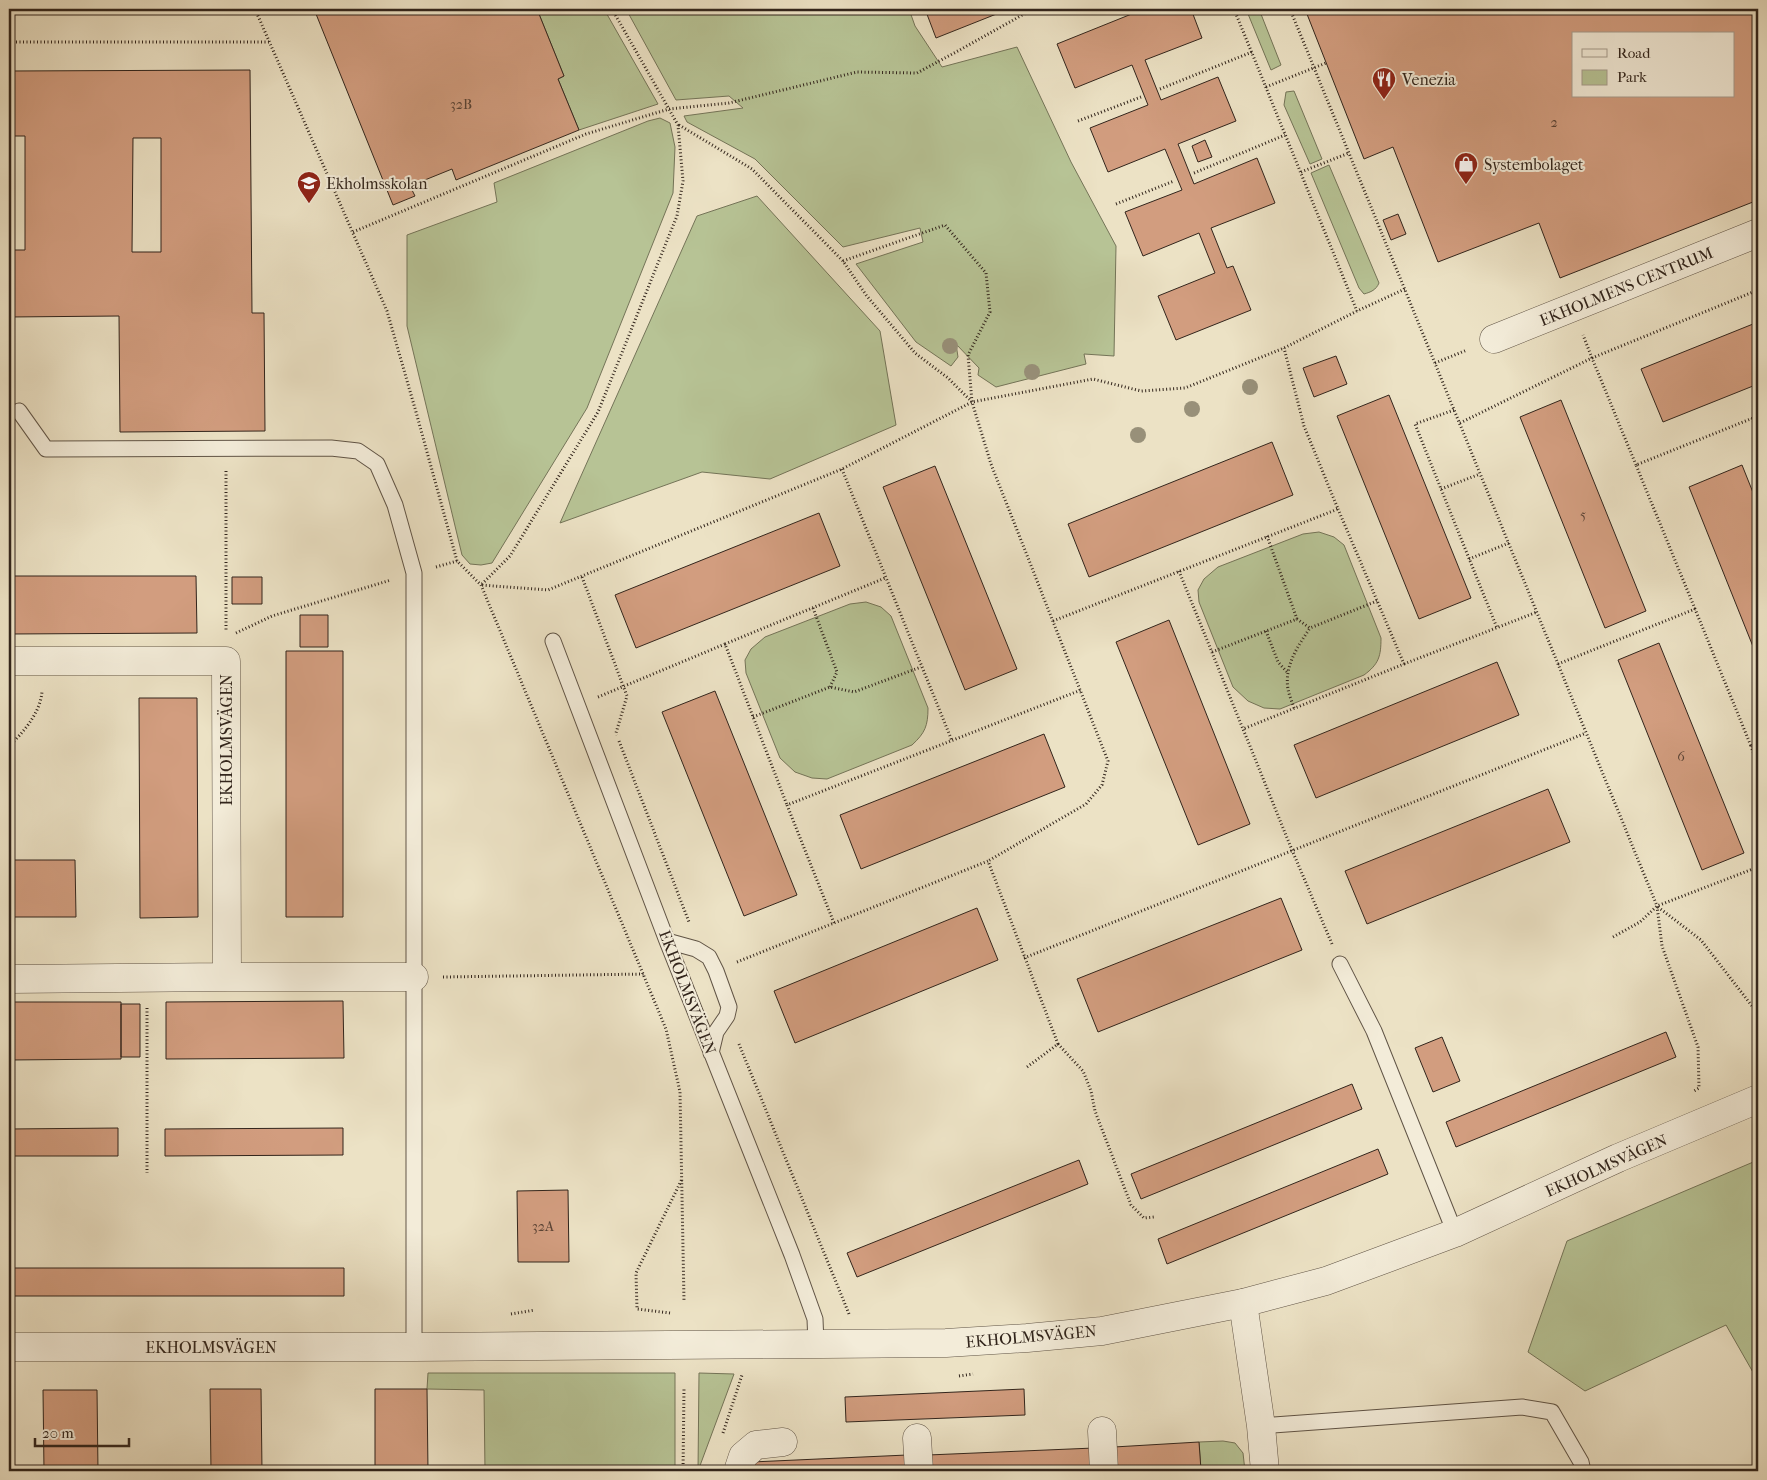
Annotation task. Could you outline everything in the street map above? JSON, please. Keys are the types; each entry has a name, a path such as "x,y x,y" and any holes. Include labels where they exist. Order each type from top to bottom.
{"street":[{"name":"EKHOLMENS CENTRUM","path":"1494,339 1758,233"},
{"name":"EKHOLMSVÄGEN","path":"9,661 43,661 226,649 227,976"},
{"path":"9,979 227,976 414,977"},
{"name":"EKHOLMSVÄGEN","path":"9,1347 414,1347 946,1343 1102,1331 1244,1304 1326,1281 1455,1233 1618,1158 1758,1099"},
{"path":"1244,1304 1261,1426 1265,1471"},
{"path":"1102,1431 1104,1471"},
{"path":"917,1438 919,1471"},
{"path":"738,1471 743,1456 756,1446 783,1442"}],"lane":[{"path":"19,411 46,449 331,448 358,451 377,464 395,505 414,573 414,1347"},
{"name":"EKHOLMSVÄGEN","path":"553,641 711,1053 792,1255 815,1319 816,1344"},
{"path":"668,942 696,949 709,957 716,971 729,1007 727,1016 716,1032 711,1053"},
{"path":"1340,964 1374,1030 1455,1233"},
{"path":"1261,1426 1522,1407 1552,1412 1581,1462 1583,1471"}],"path":[{"path":"255,9 387,311 457,561 481,585 645,974 666,1029 680,1092 684,1301"},
{"path":"481,585 510,556 598,412 677,216 683,181 678,125 612,9"},
{"path":"353,232 586,134 669,109 729,103 856,72 917,73 1033,9"},
{"path":"1234,9 1357,311"},
{"path":"1290,9 1657,906 1662,946 1698,1047 1699,1088 1687,1094"},
{"path":"9,42 269,42"},
{"path":"1160,89 1252,52"},
{"path":"1266,87 1326,63"},
{"path":"1078,122 1141,97"},
{"path":"678,125 752,169 843,261 866,295 916,352 948,378 972,402"},
{"path":"1194,173 1285,135"},
{"path":"1301,172 1349,153"},
{"path":"1116,204 1174,181"},
{"path":"716,971 988,861 1086,804 1102,785 1108,761 991,464 972,402 968,355 990,312 986,273 945,225 843,261"},
{"path":"481,585 548,590 842,469 972,402 1093,379 1141,391 1185,388 1284,348 1405,289"},
{"path":"1460,423 1592,358 1758,290"},
{"path":"1572,308 1758,766"},
{"path":"1284,348 1304,426 1404,664"},
{"path":"1454,410 1415,424 1497,628"},
{"path":"1636,465 1758,416"},
{"path":"1752,418 1758,435"},
{"path":"226,449 226,649"},
{"path":"842,469 952,741"},
{"path":"1441,489 1480,474"},
{"path":"1053,621 1338,509"},
{"path":"1267,536 1297,619 1310,628"},
{"path":"1469,559 1508,543"},
{"path":"1179,571 1340,964"},
{"path":"226,649 272,616 414,573"},
{"path":"582,577 623,686"},
{"path":"578,705 885,578"},
{"path":"1294,708 1288,689 1287,673 1296,649 1310,628 1377,601"},
{"path":"813,608 837,672 830,687"},
{"path":"1558,664 1695,609"},
{"path":"1243,729 1537,612"},
{"path":"1212,652 1297,619"},
{"path":"1266,631 1278,662 1287,673"},
{"path":"725,644 834,923"},
{"path":"9,746 25,731 41,698 43,661"},
{"path":"753,717 830,687 854,692 922,667"},
{"path":"788,805 1081,690"},
{"path":"1024,958 1586,734"},
{"path":"1751,746 1758,743"},
{"path":"988,861 1058,1044 1083,1071 1091,1091 1095,1111 1131,1205 1144,1218 1154,1217"},
{"path":"1613,937 1640,922 1657,906 1758,868"},
{"path":"1657,906 1701,940 1758,1016"},
{"path":"414,977 645,974"},
{"path":"146,977 147,1173"},
{"path":"1027,1067 1058,1044"},
{"path":"674,1314 637,1309 636,1273 682,1179"},
{"path":"722,1436 743,1374"},
{"path":"683,1471 684,1388"}],"green space":[{"path":"537,9 604,9 658,104 579,130 558,79 564,76"},
{"path":"626,9 909,9 915,26 942,67 1017,47 1071,162 1116,246 1114,356 1084,354 1086,364 996,387 978,375 979,368 956,344 958,357 951,366 916,342 856,264 923,242 920,228 843,247 755,159 687,122 684,116 743,108 729,96 676,100"},
{"path":"1246,9 1259,9 1281,65 1271,70"},
{"path":"1294,91 1322,159 1310,164 1284,105 1286,92"},
{"path":"660,118 670,123 675,147 673,193 587,408 492,563 470,564 462,555 407,326 407,235 497,202 494,183 648,121"},
{"path":"1329,165 1379,283 1373,290 1364,294 1359,288 1311,173"},
{"path":"757,196 880,331 896,425 770,479 702,472 560,523 697,216"},
{"path":"1319,532 1334,537 1344,545 1381,638 1380,655 1373,667 1364,675 1280,709 1264,708 1248,701 1233,687 1199,602 1198,590 1204,579 1218,567 1303,534"},
{"path":"866,602 881,607 891,616 928,708 925,729 912,745 827,779 812,778 795,772 780,758 746,673 745,660 751,649 765,637 850,604"},
{"path":"1758,1160 1758,1381 1726,1325 1585,1391 1528,1352 1567,1241"},
{"path":"428,1373 675,1373 675,1471 485,1471 484,1390 427,1389"},
{"path":"699,1373 734,1374 698,1471"},
{"path":"1223,1441 1235,1443 1243,1453 1245,1471 1201,1471 1199,1442"}],"building":[{"path":"314,9 537,9 564,76 558,79 579,130 456,180 452,169 410,186 415,196 393,205"},
{"path":"925,9 1009,9 936,38"},
{"path":"1144,9 1191,9 1202,38 1145,60 1161,100 1218,77 1236,121 1178,144 1194,184 1257,158 1275,203 1211,228 1227,268 1233,266 1251,310 1176,340 1158,296 1215,273 1199,233 1143,256 1125,212 1182,190 1165,149 1108,172 1090,128 1148,105 1132,65 1075,88 1057,44"},
{"path":"1305,9 1758,9 1758,200 1560,278 1539,223 1438,262 1393,147 1364,159"},
{"path":"250,70 252,313 264,313 265,431 120,432 119,316 9,317 9,250 25,250 25,136 9,136 9,71","holes":["133,138 161,138 161,252 132,252"]},
{"path":"1205,140 1212,157 1198,162 1192,146"},
{"path":"1398,214 1406,234 1391,240 1383,220"},
{"path":"1758,322 1758,384 1663,422 1641,369"},
{"path":"1336,356 1347,384 1314,397 1303,368"},
{"path":"1389,395 1471,598 1419,619 1337,416"},
{"path":"1561,400 1646,611 1605,628 1520,417"},
{"path":"1272,442 1293,495 1089,577 1068,524"},
{"path":"1742,465 1758,505 1758,659 1689,487"},
{"path":"935,466 1017,669 965,690 883,487"},
{"path":"819,513 840,566 636,648 615,595"},
{"path":"9,576 196,576 197,633 9,634"},
{"path":"232,577 262,577 262,604 232,604"},
{"path":"300,615 328,615 328,647 300,647"},
{"path":"1169,620 1250,824 1198,845 1116,642"},
{"path":"1659,643 1744,853 1702,870 1618,660"},
{"path":"286,651 343,651 343,917 286,917"},
{"path":"1497,662 1519,715 1316,798 1294,745"},
{"path":"715,691 797,895 744,916 662,712"},
{"path":"139,698 197,698 198,917 140,918"},
{"path":"1044,734 1065,787 861,869 840,815"},
{"path":"1548,789 1570,842 1367,924 1345,871"},
{"path":"9,860 75,860 76,917 9,917"},
{"path":"1281,898 1302,950 1098,1032 1077,979"},
{"path":"977,908 998,960 795,1043 774,991"},
{"path":"343,1001 344,1058 166,1059 166,1002"},
{"path":"9,1002 121,1002 121,1059 9,1060"},
{"path":"121,1004 140,1004 140,1057 121,1057"},
{"path":"1666,1032 1676,1057 1456,1147 1446,1122"},
{"path":"1442,1037 1460,1081 1433,1092 1415,1048"},
{"path":"1352,1084 1362,1109 1141,1199 1131,1174"},
{"path":"118,1128 118,1156 9,1156 9,1129"},
{"path":"343,1128 343,1155 165,1156 165,1129"},
{"path":"1378,1149 1388,1174 1167,1264 1158,1239"},
{"path":"1079,1160 1088,1184 857,1277 847,1253"},
{"path":"568,1190 569,1262 518,1262 517,1191"},
{"path":"9,1268 344,1268 344,1296 9,1296"},
{"path":"210,1389 261,1389 262,1471 211,1471"},
{"path":"375,1389 427,1389 428,1471 375,1471"},
{"path":"1024,1389 1025,1415 846,1422 845,1397"},
{"path":"43,1390 97,1390 98,1471 44,1471"},
{"path":"1199,1442 1201,1470 1115,1471 1114,1447"},
{"path":"1094,1448 1095,1471 929,1471 928,1455"},
{"path":"907,1455 907,1471 752,1471 752,1462"}],"place":[{"name":"Venezia","path":"1384,100"},
{"name":"Systembolaget","path":"1466,185"},
{"name":"Ekholmsskolan","path":"309,204"}]}
